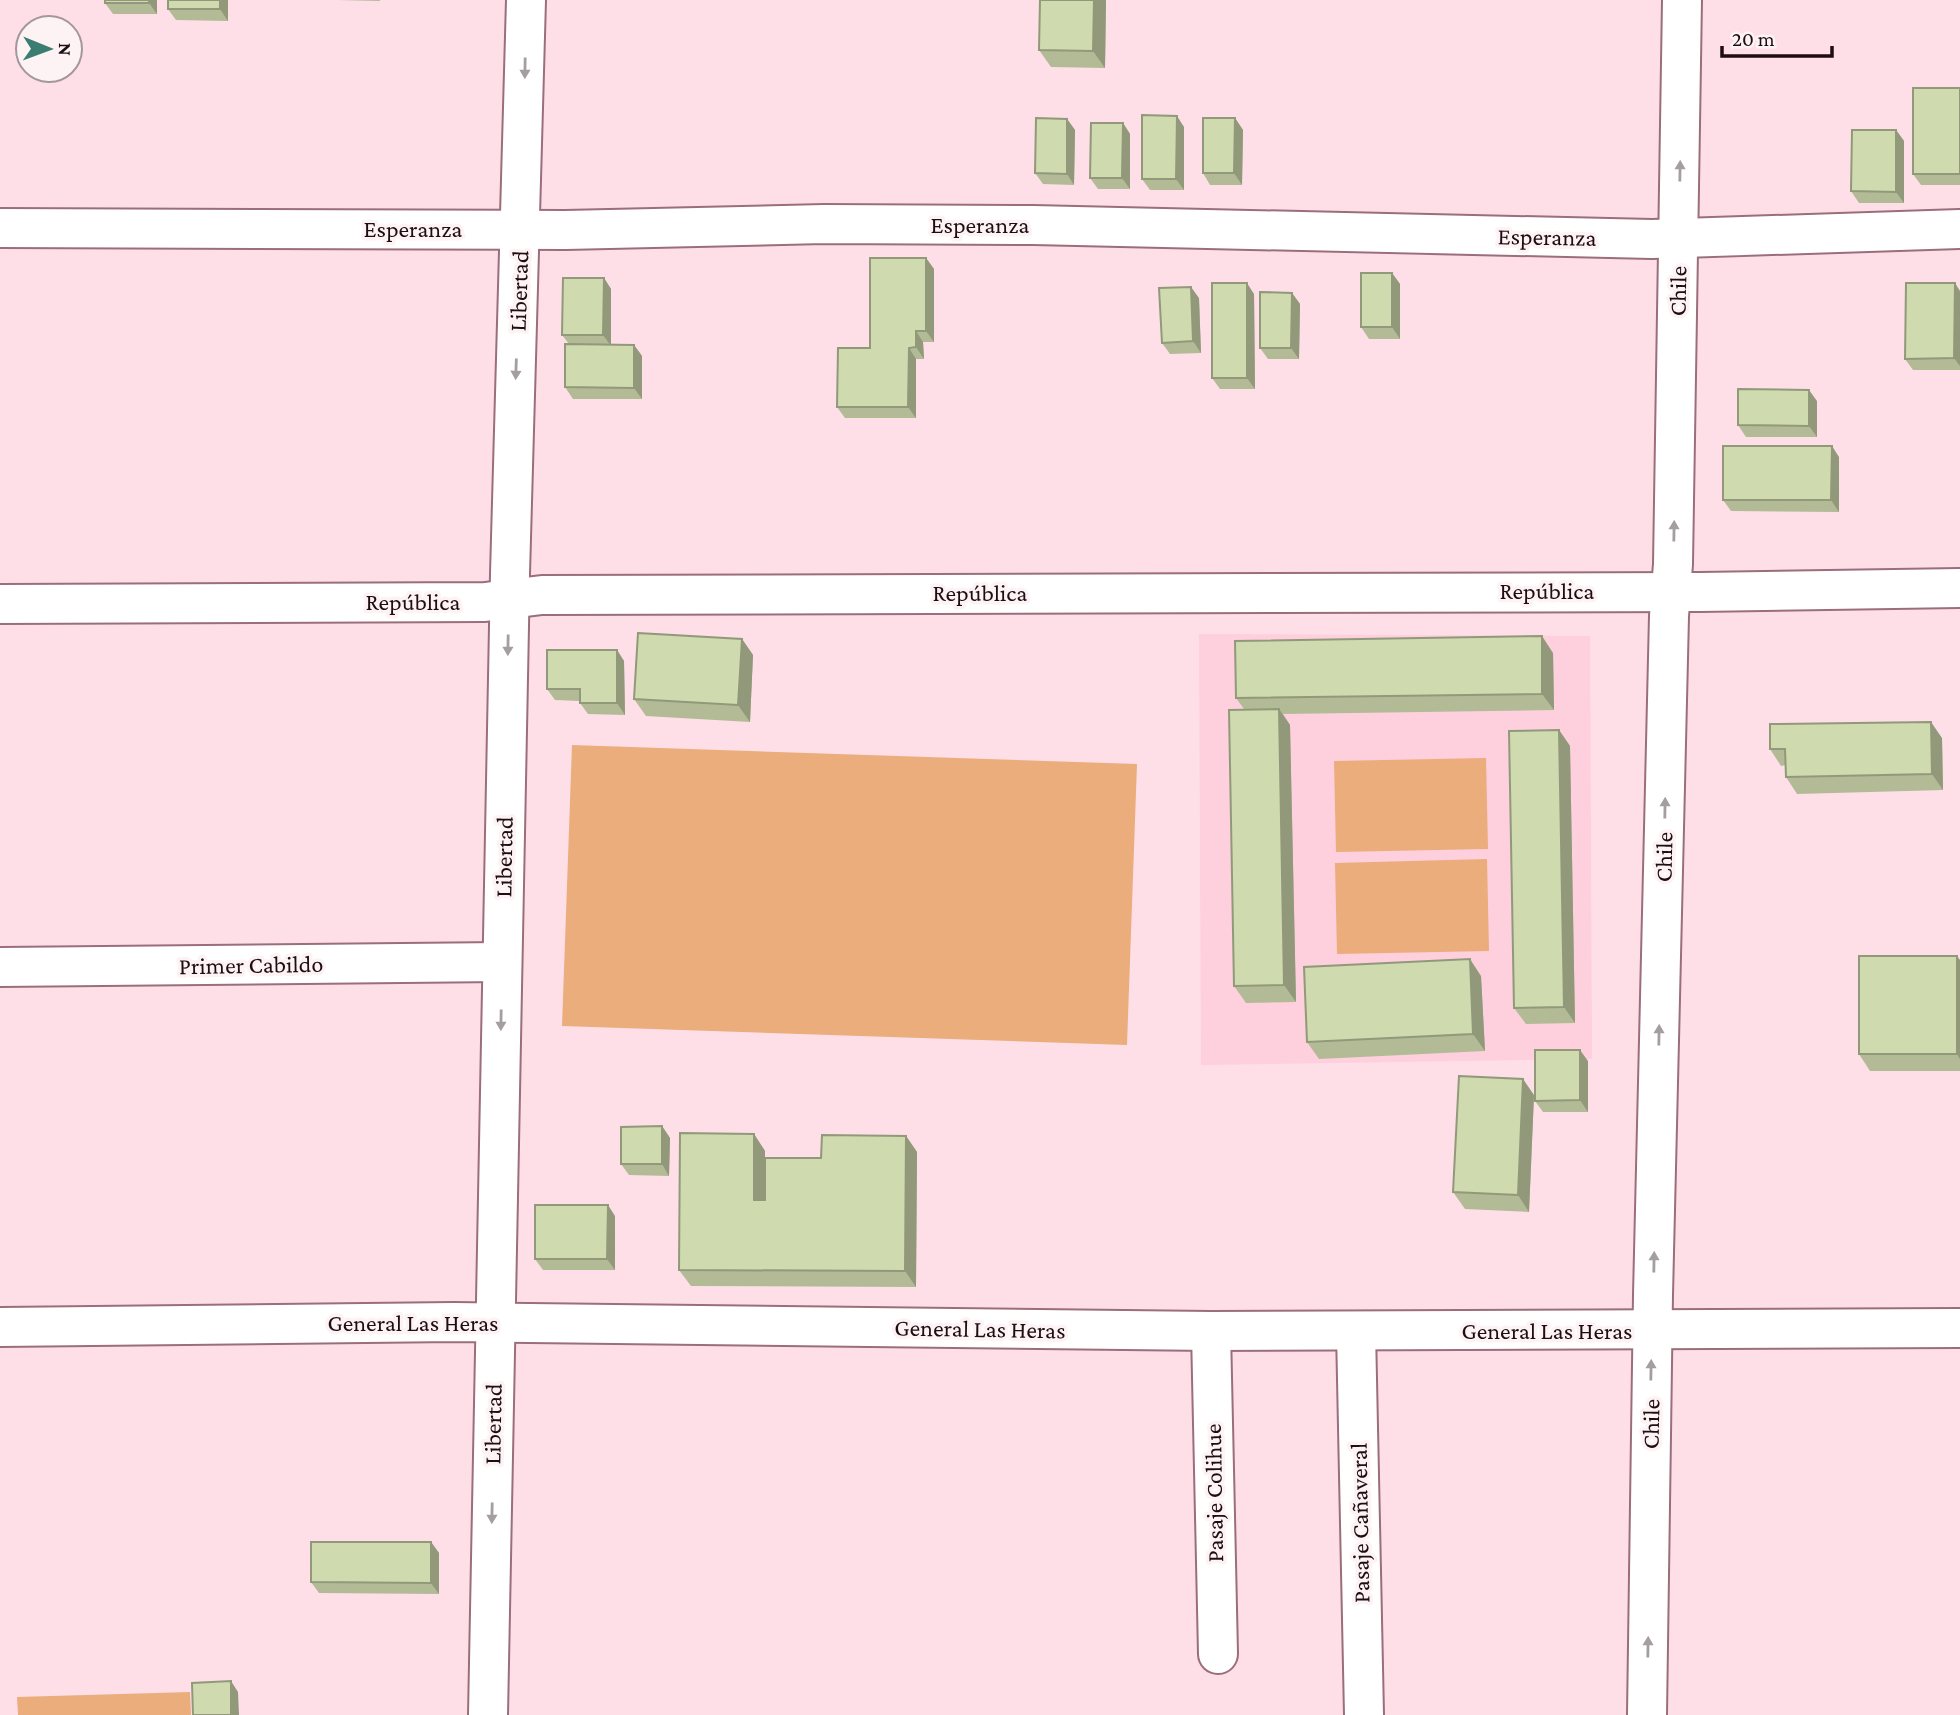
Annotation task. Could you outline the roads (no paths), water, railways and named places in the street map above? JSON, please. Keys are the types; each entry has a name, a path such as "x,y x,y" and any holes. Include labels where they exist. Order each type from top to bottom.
{"street":[{"name":"Libertad","path":"488,1715 509,599 526,0"},
{"name":"Chile","path":"1647,1715 1652,1331 1679,239 1682,0"},
{"name":"Esperanza","path":"0,228 521,229 1020,225 1679,239 1960,229"},
{"name":"República","path":"0,604 509,599 556,595 1960,588"},
{"name":"Primer Cabildo","path":"0,967 502,962"},
{"name":"General Las Heras","path":"0,1328 495,1322 1210,1331 1960,1328"},
{"name":"Pasaje Colihue","path":"1210,1331 1218,1654"},
{"name":"Pasaje Cañaveral","path":"1356,1331 1364,1715"}]}
